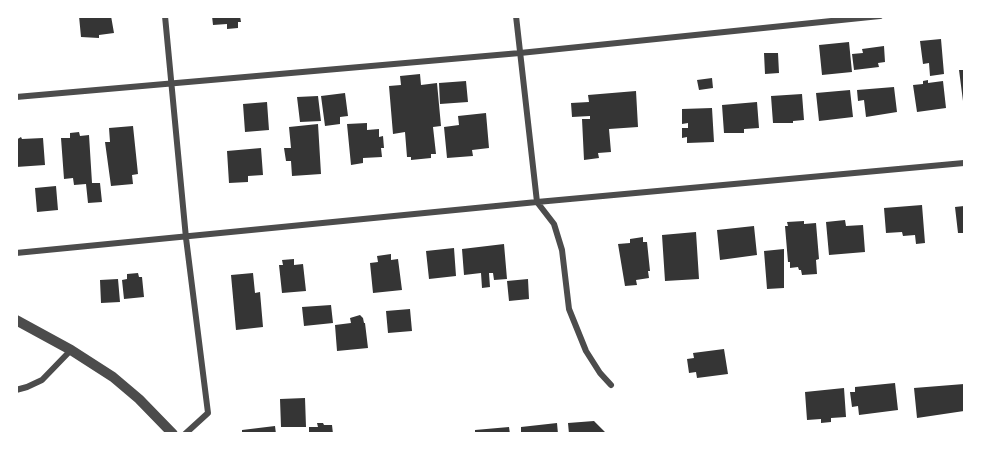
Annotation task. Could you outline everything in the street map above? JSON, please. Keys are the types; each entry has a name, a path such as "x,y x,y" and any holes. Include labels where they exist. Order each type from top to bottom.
{"street":[{"path":"165,16 186,238 208,413 185,434"},
{"path":"516,16 537,202 554,224 562,250 569,309 586,351 611,385"},
{"path":"16,97 520,53 880,16"},
{"path":"16,254 537,202 964,163"},
{"path":"16,320 70,350 122,384 173,434"},
{"path":"16,390 42,380 70,350"}],"building":[{"path":"79,16 111,16 114,33 99,35 99,38 81,37"},
{"path":"212,16 240,16 241,22 238,22 238,28 227,29 227,24 213,25"},
{"path":"941,39 944,74 930,76 929,63 923,64 920,41"},
{"path":"849,42 852,72 822,75 819,45"},
{"path":"884,46 885,62 878,63 879,67 854,70 852,54 863,53 862,49"},
{"path":"764,53 778,53 779,73 765,74"},
{"path":"959,70 964,70 964,101 963,101"},
{"path":"420,74 421,85 437,83 441,126 433,127 436,154 431,154 431,158 411,160 411,157 407,157 405,132 393,134 389,86 401,85 400,76"},
{"path":"712,78 713,88 699,90 697,80"},
{"path":"928,80 928,83 943,81 946,108 917,112 913,85 923,84 923,81"},
{"path":"466,81 468,102 440,104 439,83"},
{"path":"894,87 897,112 866,117 864,100 858,101 857,90"},
{"path":"850,90 853,117 819,121 816,93"},
{"path":"636,91 638,127 609,129 611,152 598,153 599,158 584,160 582,119 590,119 590,116 572,117 571,103 589,102 588,95"},
{"path":"345,93 348,116 340,117 340,124 325,126 321,96"},
{"path":"802,94 804,120 793,121 793,123 773,123 771,96"},
{"path":"318,96 321,121 300,122 297,97"},
{"path":"267,102 269,130 245,132 243,104"},
{"path":"757,102 759,128 744,129 744,133 724,133 722,105"},
{"path":"712,108 714,142 687,143 687,137 682,138 682,128 688,128 688,123 682,124 682,109"},
{"path":"486,113 489,148 472,150 473,156 447,158 444,127 459,125 458,116"},
{"path":"367,123 367,130 379,129 379,137 383,136 382,157 363,158 363,163 351,165 347,124"},
{"path":"318,124 321,174 292,176 291,161 286,161 284,148 291,148 289,127"},
{"path":"133,126 138,174 132,175 133,184 111,186 105,142 110,142 109,128"},
{"path":"79,132 80,136 89,135 92,183 100,183 102,202 88,203 86,184 74,185 73,178 64,179 61,138 70,138 70,133"},
{"path":"21,137 22,139 43,138 45,165 16,167 16,140"},
{"path":"261,148 263,175 248,176 248,182 229,183 227,151"},
{"path":"56,186 58,210 37,212 35,188"},
{"path":"922,205 925,243 916,244 915,235 903,236 902,232 886,233 884,208"},
{"path":"964,206 964,233 958,233 955,207"},
{"path":"845,220 846,226 863,225 865,252 829,255 826,222"},
{"path":"804,221 804,224 816,223 819,259 816,260 817,274 802,275 798,267 790,268 790,262 788,262 785,226 788,226 787,222"},
{"path":"754,226 757,255 720,260 717,230"},
{"path":"696,232 699,279 665,281 662,235"},
{"path":"643,237 643,242 647,242 649,278 636,280 637,285 625,286 618,244 630,243 630,239"},
{"path":"504,244 507,279 494,280 493,273 489,273 490,287 482,288 481,273 464,275 462,249"},
{"path":"454,248 456,276 429,279 426,251"},
{"path":"784,249 784,288 767,289 764,251"},
{"path":"391,254 391,260 398,259 402,290 373,293 370,263 378,262 377,256"},
{"path":"294,259 294,265 303,264 306,291 282,293 279,265 283,265 282,260"},
{"path":"138,273 139,277 142,277 144,297 124,299 122,280 127,279 127,274"},
{"path":"253,273 255,293 260,292 263,327 236,330 231,275"},
{"path":"118,279 120,302 101,303 100,280"},
{"path":"528,279 529,299 509,301 507,281"},
{"path":"331,305 333,323 304,326 302,307"},
{"path":"410,309 412,331 388,333 386,311"},
{"path":"360,315 365,323 368,348 337,351 335,325 351,323 350,318"},
{"path":"724,349 728,374 697,378 696,372 689,373 687,359 694,358 693,353"},
{"path":"895,383 898,410 859,415 858,406 852,407 850,392 855,392 855,387"},
{"path":"964,384 964,411 917,418 914,388"},
{"path":"844,388 846,417 831,418 831,422 821,423 821,419 807,420 805,392"},
{"path":"305,398 306,427 281,427 280,399"},
{"path":"594,421 607,434 569,434 568,423"},
{"path":"317,423 332,425 333,434 309,434 309,427 318,427"},
{"path":"557,423 558,434 521,434 521,427"},
{"path":"275,426 276,434 242,434 242,430"},
{"path":"509,427 510,434 475,434 475,430"}]}
